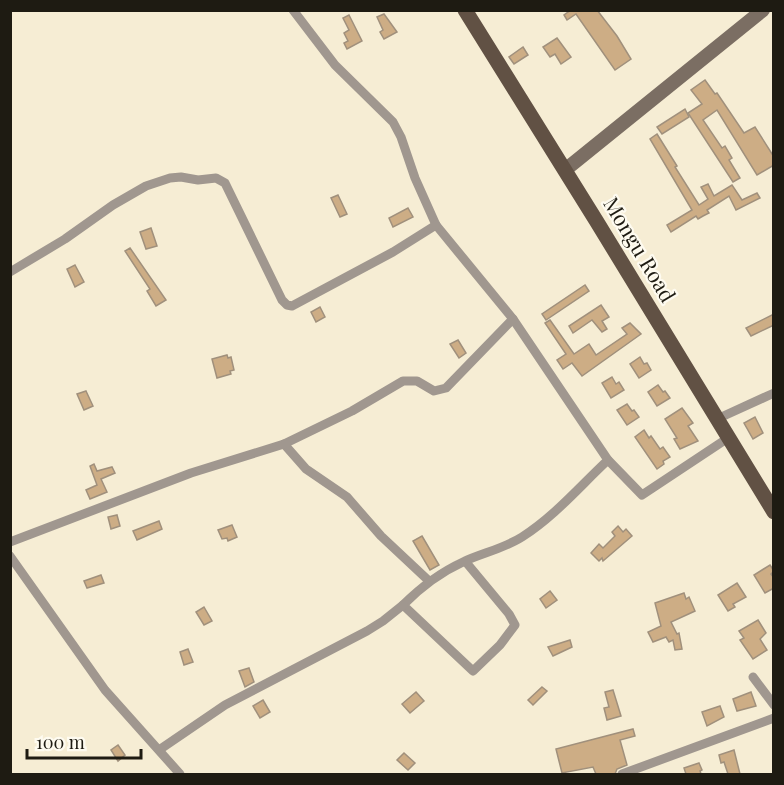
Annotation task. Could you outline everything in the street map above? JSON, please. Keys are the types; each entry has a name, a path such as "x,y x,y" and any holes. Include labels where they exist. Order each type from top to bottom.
{"main road":[{"name":"Mongu Road","path":"465,10 774,512"}],"street":[{"path":"293,10 335,65 393,122 436,225 513,319 608,460 642,495 728,438"},
{"path":"565,170 763,10"},
{"path":"10,272 65,239 113,205 146,186 170,178 198,180 216,178 225,183 282,300 292,306 393,252 436,225"},
{"path":"10,542 191,473 284,444 352,411 403,381 417,381 434,391 446,388 513,319"},
{"path":"717,419 774,393"},
{"path":"284,444 306,469 347,497 381,536 429,581"},
{"path":"159,750 225,705 383,621 429,581 465,561 502,548 528,533 556,510 608,460"},
{"path":"10,556 105,690 180,774"},
{"path":"403,605 472,671 509,635 515,625 509,614 465,561"},
{"path":"753,677 774,705"},
{"path":"622,774 774,718"}],"building":[{"path":"571,10 597,10 631,59 615,70 576,14 567,20 564,15"},
{"path":"384,14 397,32 384,39 377,17"},
{"path":"349,15 362,41 347,49 344,43 348,41 344,33 349,30 343,18"},
{"path":"557,38 571,57 561,64 555,54 550,57 543,47"},
{"path":"523,47 528,55 514,64 509,57"},
{"path":"705,80 715,94 717,93 744,133 755,127 774,157 774,165 757,175 717,110 703,120 722,148 725,146 732,158 729,160 740,178 733,182 688,113 702,104 691,90"},
{"path":"685,109 689,117 662,134 657,127"},
{"path":"657,134 699,205 708,199 701,187 708,184 714,196 732,185 742,200 757,193 760,198 736,210 729,196 707,210 709,213 698,219 696,216 671,232 667,225 692,210 650,139"},
{"path":"338,195 347,214 340,217 331,198"},
{"path":"408,208 413,217 393,227 389,218"},
{"path":"151,228 157,246 146,249 140,232"},
{"path":"130,248 166,300 156,306 147,291 150,289 125,251"},
{"path":"75,265 84,282 75,287 67,269"},
{"path":"585,285 589,291 546,320 542,314"},
{"path":"601,305 609,317 602,321 607,329 602,332 592,320 573,333 569,326"},
{"path":"320,307 325,317 316,322 311,312"},
{"path":"774,314 774,325 751,336 746,328"},
{"path":"550,320 574,354 589,344 596,355 627,334 622,328 630,323 641,334 582,376 572,363 563,369 557,360 566,354 545,323"},
{"path":"458,340 466,353 459,358 450,344"},
{"path":"227,355 228,358 231,357 234,370 230,371 231,374 217,378 212,359"},
{"path":"640,357 651,370 639,378 630,364"},
{"path":"612,377 616,384 619,382 624,390 611,398 602,383"},
{"path":"658,385 670,398 657,406 648,392"},
{"path":"86,391 93,406 84,410 77,394"},
{"path":"627,404 639,417 627,425 617,410"},
{"path":"682,408 693,423 688,426 698,441 680,449 674,439 677,438 665,419"},
{"path":"755,417 763,433 753,439 744,423"},
{"path":"644,430 649,438 651,436 660,449 663,447 670,457 663,461 664,464 657,469 635,437"},
{"path":"94,464 97,471 112,467 115,473 101,479 107,492 90,499 86,490 97,485 90,466"},
{"path":"117,515 120,526 111,529 108,517"},
{"path":"159,521 162,529 137,540 133,531"},
{"path":"232,525 237,537 228,541 227,538 222,539 218,530"},
{"path":"618,526 623,532 626,529 632,536 603,561 602,558 599,561 591,553 599,544 603,548 615,536 612,532"},
{"path":"422,536 439,565 430,570 413,541"},
{"path":"770,565 774,571 771,574 774,578 774,588 765,593 754,575"},
{"path":"101,575 104,583 87,588 84,581"},
{"path":"737,583 746,597 733,604 735,607 728,611 718,595"},
{"path":"550,591 557,600 546,608 540,599"},
{"path":"684,593 686,599 689,597 695,611 671,622 677,634 679,633 682,649 675,650 673,640 669,642 666,637 653,642 648,632 661,626 655,603"},
{"path":"204,607 212,621 204,625 196,612"},
{"path":"758,620 766,633 760,639 767,650 753,659 740,640 744,638 739,631"},
{"path":"570,640 572,647 553,656 548,647"},
{"path":"188,649 193,662 184,665 180,652"},
{"path":"249,668 254,682 245,687 239,671"},
{"path":"542,687 547,691 533,705 528,700"},
{"path":"613,690 621,716 607,720 604,708 609,707 605,692"},
{"path":"416,692 424,701 410,713 402,704"},
{"path":"751,692 756,706 737,711 733,699"},
{"path":"263,700 270,712 260,718 253,706"},
{"path":"720,706 724,717 707,726 702,712"},
{"path":"633,729 635,736 620,740 627,765 617,769 615,774 596,774 593,767 562,773 556,749"},
{"path":"118,745 125,755 118,761 111,750"},
{"path":"734,750 740,774 728,774 719,755"},
{"path":"404,753 415,763 408,770 397,760"},
{"path":"699,763 701,774 686,774 684,768"}]}
